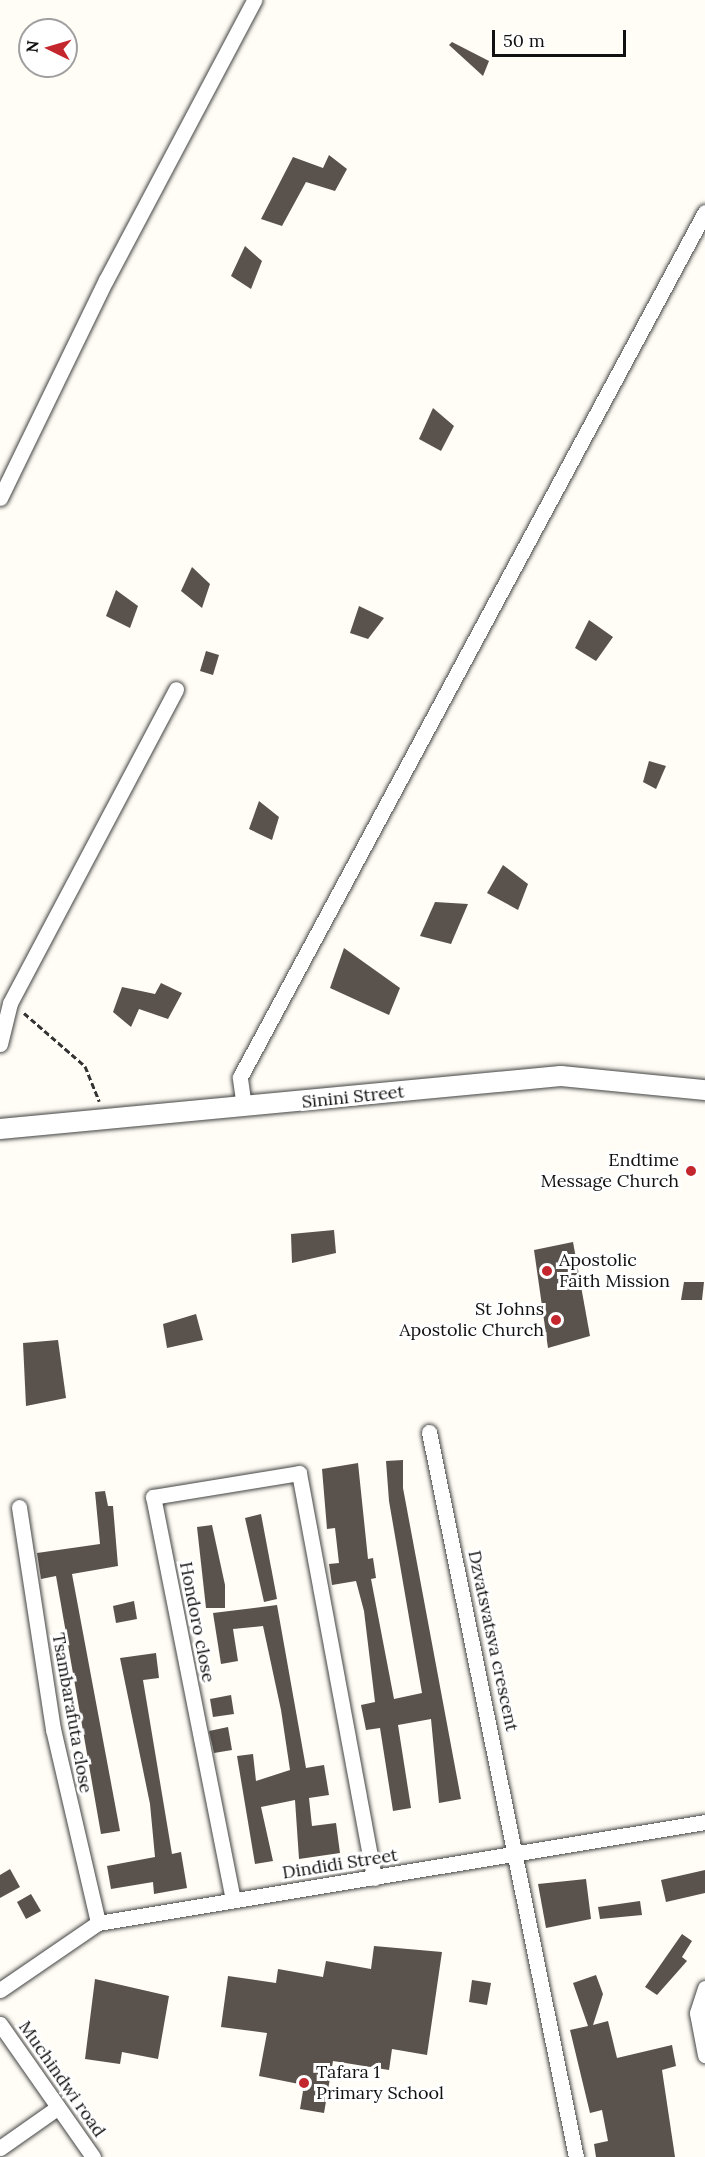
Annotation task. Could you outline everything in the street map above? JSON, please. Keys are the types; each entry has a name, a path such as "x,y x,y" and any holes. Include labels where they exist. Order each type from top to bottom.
{"street":[{"path":"0,498 106,280 254,0"},
{"path":"244,1107 240,1077 705,213"},
{"path":"0,1044 10,1003 176,689"},
{"name":"Sinini Street","path":"1,1127 107,1115 244,1107 561,1076 705,1090"},
{"name":"Dzvatsvatsva crescent","path":"429,1432 518,1857 576,2157"},
{"name":"Hondoro close","path":"233,1900 153,1497 299,1473 374,1878"},
{"name":"Tsambarafuta close","path":"19,1507 53,1729 98,1923"},
{"name":"Dindidi Street","path":"0,1990 98,1923 518,1857 705,1822"},
{"path":"705,1988 697,2013 705,2055"},
{"name":"Muchindwi road","path":"0,2024 93,2157"},
{"path":"0,2148 57,2108"}],"path":[{"path":"10,1003 84,1066 107,1115"}],"building":[{"path":"452,42 489,61 483,76 449,45"},
{"path":"329,155 347,169 335,191 306,182 282,226 261,219 293,157 323,168"},
{"path":"245,246 262,261 251,289 231,276"},
{"path":"433,408 454,426 441,451 419,439"},
{"path":"192,567 210,584 202,608 181,591"},
{"path":"116,590 138,606 130,628 106,616"},
{"path":"359,606 384,618 368,639 350,633"},
{"path":"589,620 613,637 596,661 575,648"},
{"path":"206,651 219,655 213,675 200,671"},
{"path":"649,761 666,766 656,789 643,782"},
{"path":"259,801 279,817 272,840 249,829"},
{"path":"503,865 528,884 518,910 487,893"},
{"path":"435,902 468,904 451,944 420,936"},
{"path":"344,948 400,988 389,1015 330,988"},
{"path":"161,983 182,993 168,1019 139,1009 131,1027 113,1012 122,987 155,994"},
{"path":"334,1230 336,1253 292,1263 291,1234"},
{"path":"573,1242 590,1336 548,1348 534,1250"},
{"path":"684,1282 704,1282 702,1300 681,1300"},
{"path":"196,1314 203,1340 167,1348 163,1324"},
{"path":"58,1340 66,1398 26,1406 23,1343"},
{"path":"403,1460 403,1488 461,1799 439,1803 431,1719 398,1725 411,1808 393,1811 380,1728 366,1730 361,1705 375,1702 364,1611 356,1581 332,1585 329,1564 339,1563 335,1528 327,1529 322,1469 358,1463 368,1559 373,1558 376,1578 371,1579 394,1699 422,1693 389,1501 386,1461"},
{"path":"105,1491 108,1506 113,1506 118,1566 72,1574 120,1831 101,1834 56,1576 41,1579 37,1553 100,1544 95,1492"},
{"path":"261,1514 277,1599 264,1602 245,1518"},
{"path":"212,1525 225,1585 225,1608 206,1608 197,1527"},
{"path":"134,1601 137,1619 116,1623 113,1606"},
{"path":"277,1605 306,1768 324,1765 329,1795 309,1798 312,1826 336,1823 340,1853 299,1859 295,1800 261,1807 273,1861 255,1864 237,1756 253,1754 256,1781 290,1770 281,1710 263,1626 233,1629 238,1661 221,1664 213,1613"},
{"path":"156,1653 159,1678 143,1680 172,1854 181,1852 187,1888 154,1894 153,1882 111,1889 107,1866 155,1857 150,1804 120,1658"},
{"path":"231,1695 234,1714 213,1717 210,1699"},
{"path":"228,1727 232,1750 214,1753 209,1731"},
{"path":"10,1869 20,1887 0,1898 0,1875"},
{"path":"705,1870 705,1893 666,1902 661,1880"},
{"path":"586,1879 591,1919 546,1928 538,1884"},
{"path":"31,1894 41,1911 26,1919 17,1902"},
{"path":"640,1901 642,1915 600,1919 598,1907"},
{"path":"682,1934 692,1941 682,1957 687,1961 657,1995 645,1987"},
{"path":"374,1946 442,1952 427,2055 392,2049 389,2070 333,2061 324,2113 300,2109 304,2085 259,2076 267,2033 221,2027 228,1976 276,1983 278,1969 323,1977 326,1961 371,1969"},
{"path":"596,1975 603,1994 593,2025 608,2021 617,2058 672,2045 676,2066 662,2070 675,2157 596,2157 594,2144 608,2141 602,2110 590,2113 570,2030 588,2026 573,1983"},
{"path":"95,1979 169,1996 158,2059 122,2052 120,2064 85,2059"},
{"path":"472,1980 491,1983 487,2005 469,2002"}],"place":[{"name":"Endtime Message Church","path":"691,1171"},
{"name":"Apostolic Faith Mission","path":"547,1271"},
{"name":"St Johns Apostolic Church","path":"556,1320"},
{"name":"Tafara 1 Primary School","path":"304,2083"}]}
